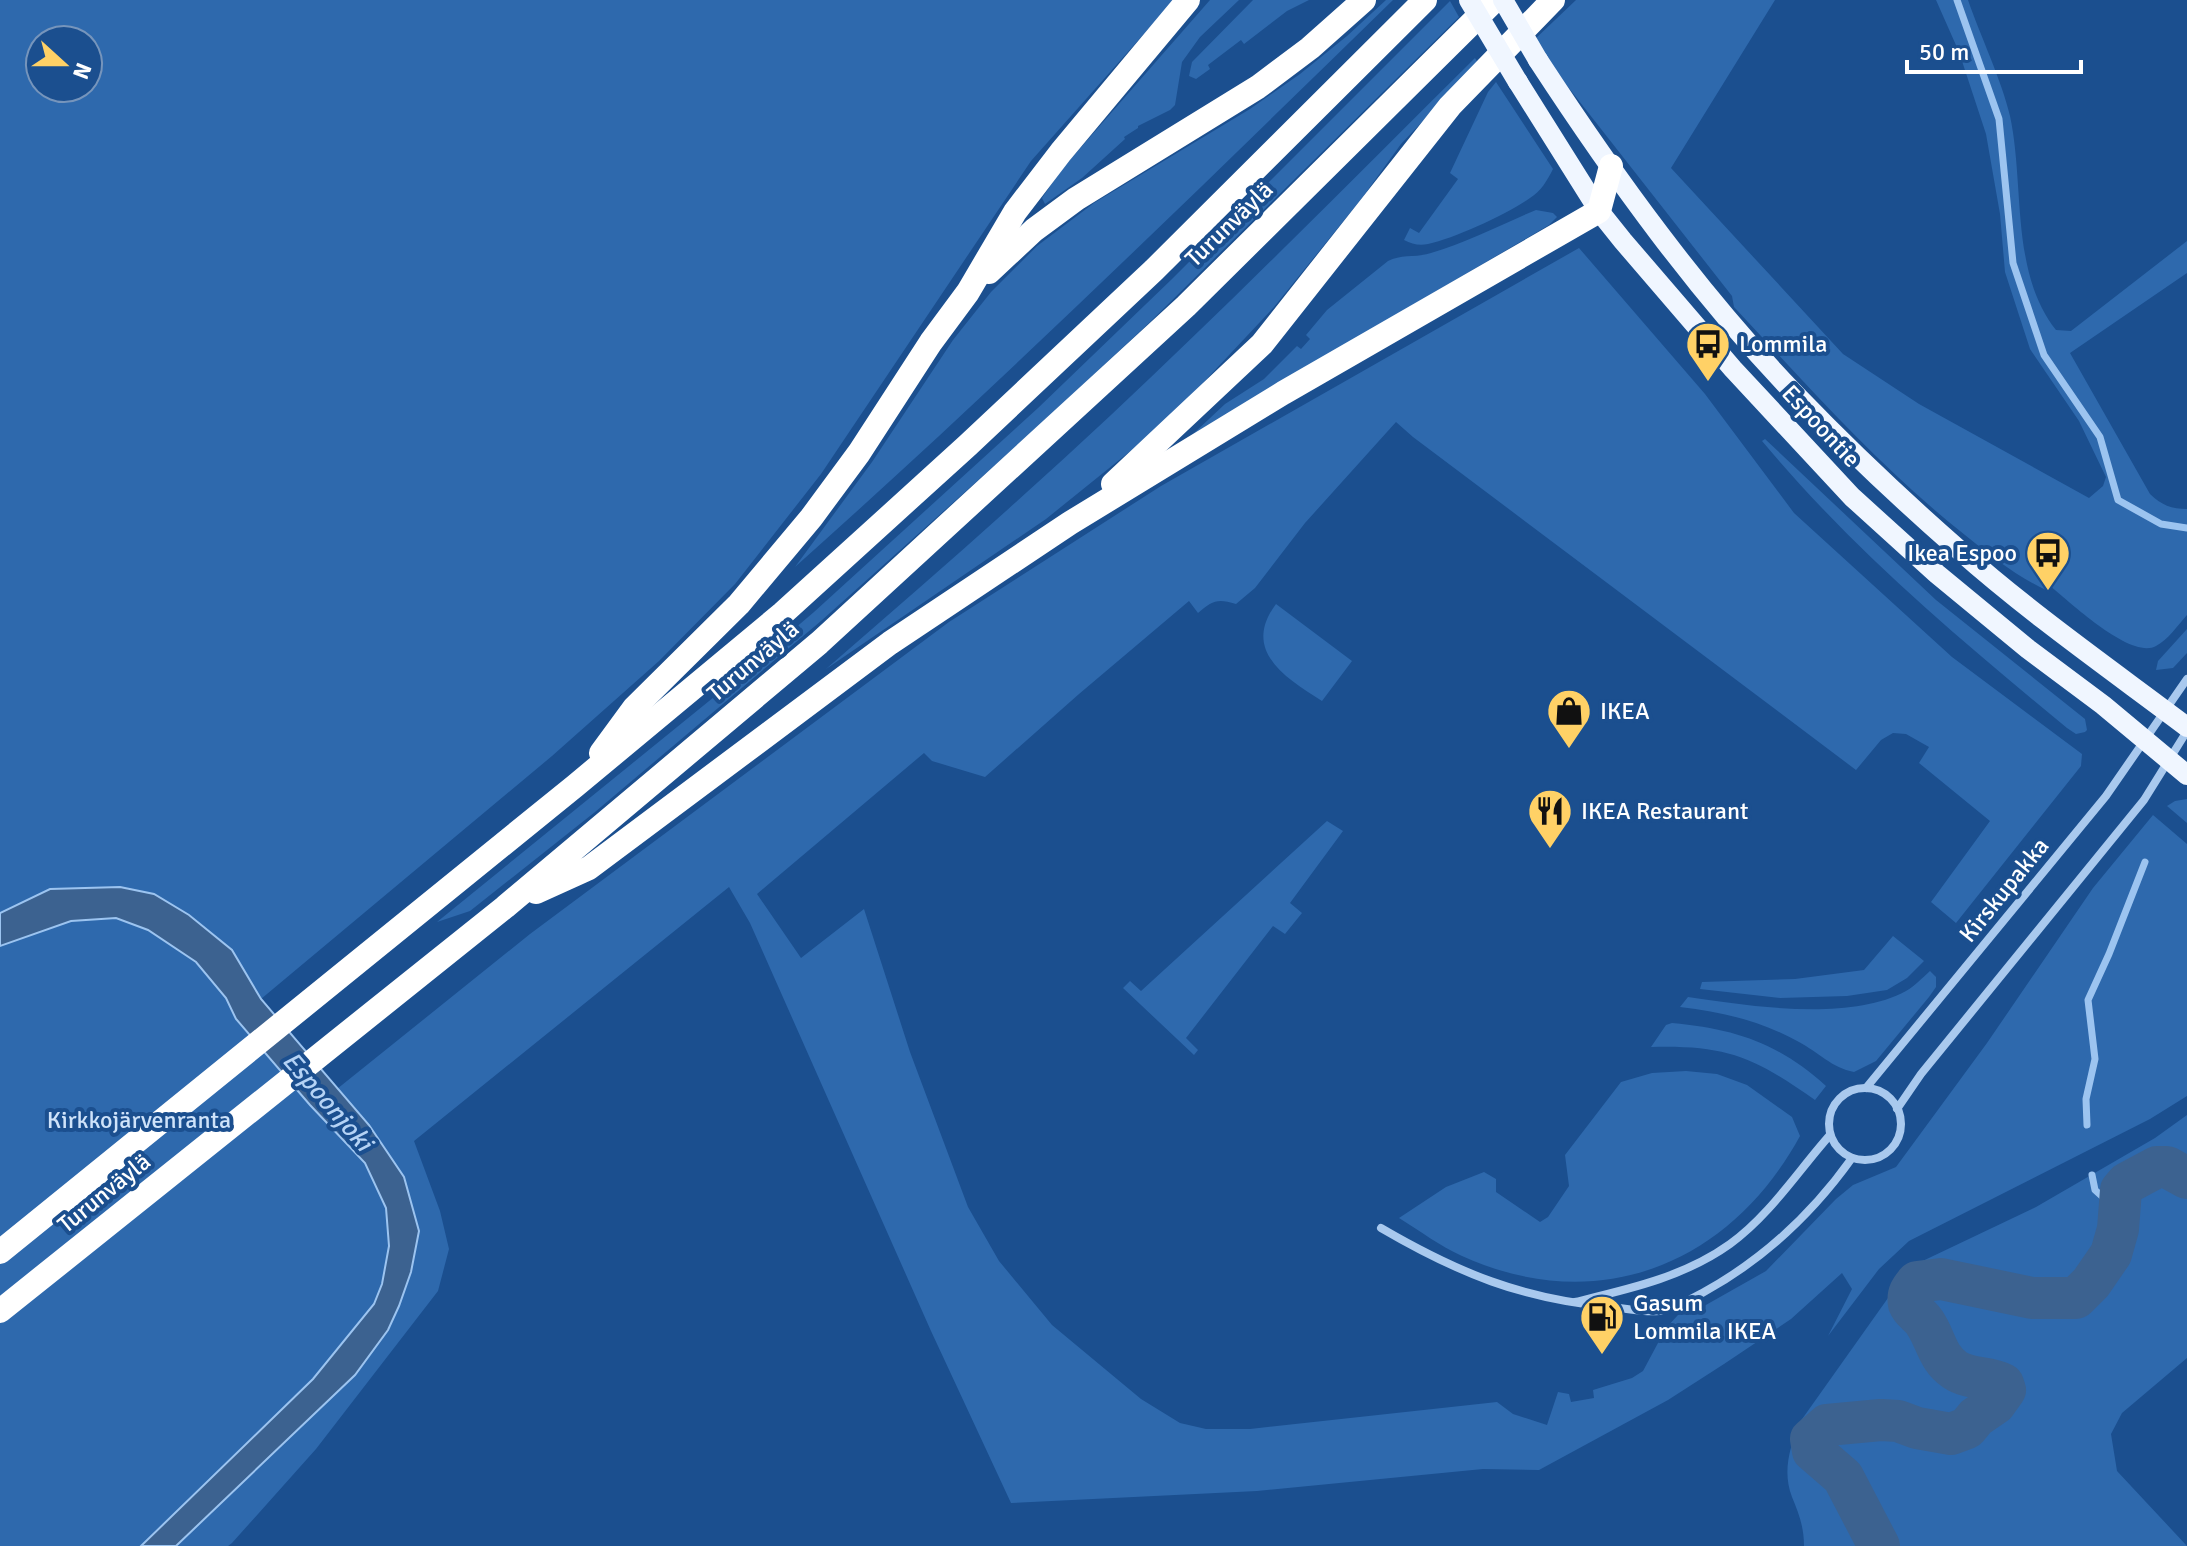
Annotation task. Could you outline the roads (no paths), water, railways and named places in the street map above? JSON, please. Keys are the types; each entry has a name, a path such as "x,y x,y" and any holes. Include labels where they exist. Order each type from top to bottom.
{"highway":[{"path":"575,786 634,708 739,604 802,529 859,453 931,342 968,292 1015,212 1188,0"},
{"path":"968,292 1034,230 1076,199 1258,87 1310,48 1364,0"},
{"name":"Turunväylä","path":"0,1252 254,1048 783,613 1154,270 1425,0"},
{"name":"Turunväylä","path":"0,1311 505,907 819,643 1186,306 1495,0"},
{"path":"1070,523 1262,344 1450,106 1553,0"},
{"path":"505,907 589,868 890,643 1070,523 1283,393 1599,211 1611,166"}],"main road":[{"name":"Espoontie","path":"1469,0 1599,211 1733,369 1852,497 1937,574 2187,775"},
{"name":"Espoontie","path":"1503,0 1538,60 1611,166 1702,287 1794,393 1874,473 1960,551 2187,729"}],"street":[{"name":"Kirskupakka","path":"1866,1088 2106,796 2187,679"},
{"path":"1897,1109 1921,1074 2144,800 2187,729"},
{"path":"1866,1088 1885,1094 1897,1109 1900,1130 1891,1149 1873,1159 1852,1158 1838,1149 1830,1135 1828,1124 1835,1103 1853,1090 1866,1088"},
{"path":"1568,1303 1653,1283 1730,1244 1782,1193 1830,1135"},
{"path":"1381,1228 1461,1272 1518,1292 1568,1303 1659,1311 1693,1298 1741,1272 1776,1245 1838,1178 1852,1158"}],"water":[{"name":"Espoonjoki","path":"120,887 154,894 189,915 232,950 261,999 369,1125 404,1177 419,1231 411,1272 399,1306 388,1330 355,1375 176,1546 141,1546 313,1379 374,1304 382,1284 389,1246 386,1208 365,1163 236,1019 226,998 196,962 148,930 116,918 71,921 0,946 0,913 50,889"}],"waterway":[{"path":"1957,0 1999,119 2013,263 2044,355 2100,437 2118,500 2161,524 2187,528"},
{"path":"2087,1125 2086,1099 2095,1059 2088,1000 2145,862"},
{"path":"1879,1546 1843,1477 1813,1451 1811,1439 1827,1425 1881,1420 1951,1434 1967,1428 1976,1417 1995,1404 2005,1390 2003,1384 1961,1373 1944,1360 1925,1323 1909,1304 1911,1289 1917,1282 1941,1279 2032,1298 2076,1298 2091,1283 2111,1254 2118,1229 2121,1190 2127,1183 2157,1167 2167,1167 2187,1178"},
{"path":"2092,1175 2095,1190 2118,1211"}],"place":[{"name":"Lommila","path":"1708,383"},
{"name":"Ikea Espoo","path":"2048,592"},
{"name":"IKEA","path":"1569,750"},
{"name":"IKEA Restaurant","path":"1550,850"},
{"name":"Gasum Lommila IKEA","path":"1602,1356"}],"park label":[{"name":"Kirkkojärvenranta","path":"139,1120"}]}
